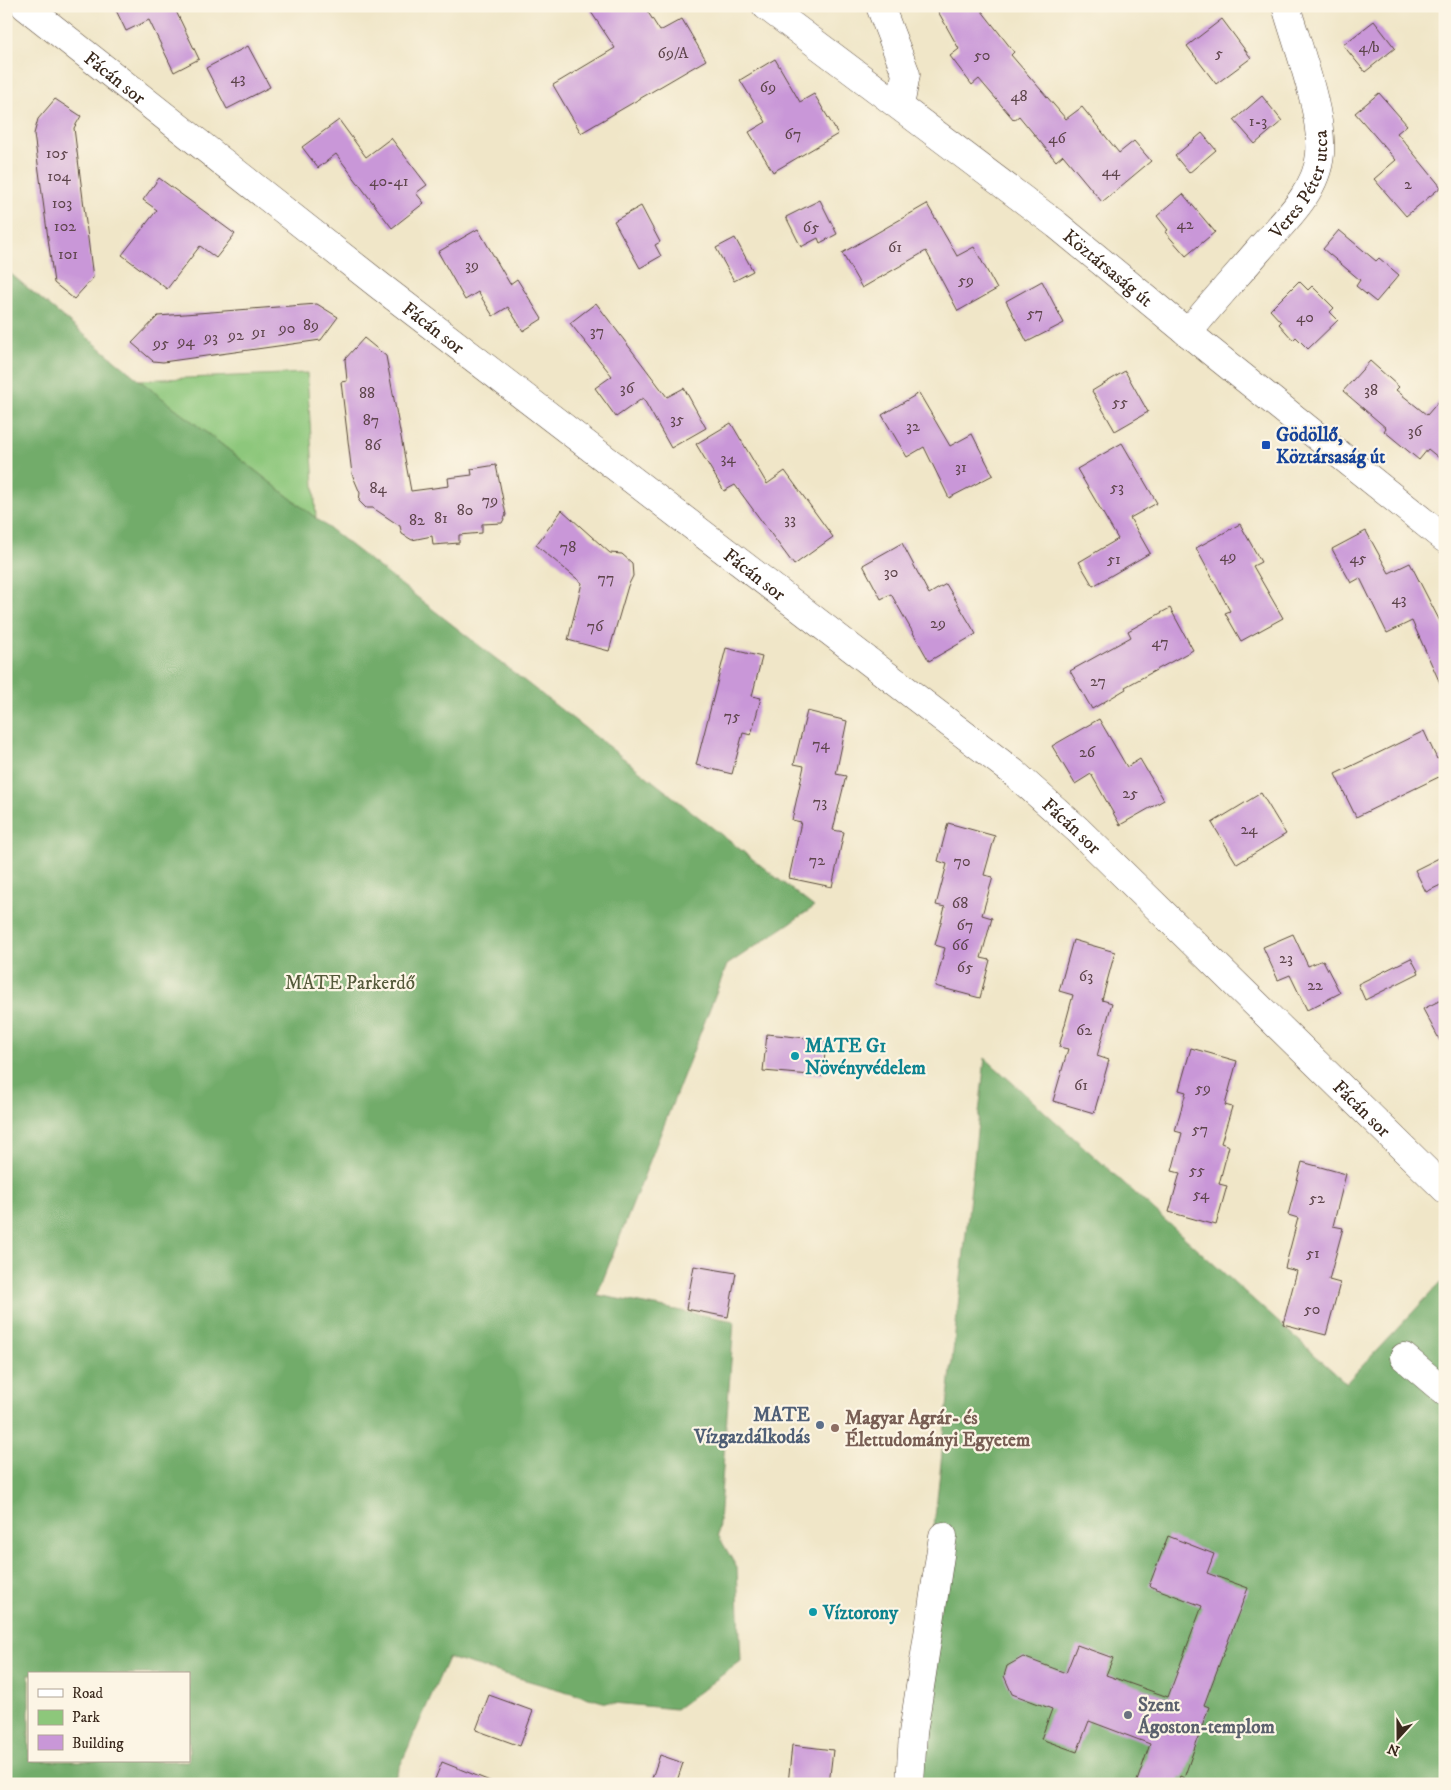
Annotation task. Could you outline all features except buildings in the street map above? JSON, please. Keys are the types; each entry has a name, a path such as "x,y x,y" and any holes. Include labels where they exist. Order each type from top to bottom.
{"street":[{"name":"Fácán sor","path":"24,6 373,281 1013,772 1078,830 1445,1189"},
{"name":"Köztársaság út","path":"766,6 1057,225 1188,333 1445,539"},
{"path":"880,6 906,74 900,106"},
{"name":"Veres Péter utca","path":"1188,333 1297,204 1317,171 1320,154 1320,134 1286,6"},
{"path":"1404,1357 1445,1392"},
{"path":"910,1784 913,1733 943,1536"}],"green space":[{"name":"MATE Parkerdő","path":"6,270 139,380 814,907 727,965 597,1295 734,1321 718,1535 737,1568 741,1661 676,1709 603,1702 448,1658 392,1784 6,1784"},
{"path":"307,373 316,518 139,380"},
{"path":"985,1058 1346,1383 1445,1278 1445,1784 906,1784"}],"place":[{"name":"Gödöllő, Köztársaság út","path":"1266,445"},
{"name":"MATE G1 Növényvédelem","path":"795,1056"},
{"name":"MATE Vízgazdálkodás","path":"820,1425"},
{"name":"Magyar Agrár- és Élettudományi Egyetem","path":"835,1428"},
{"name":"Víztorony","path":"813,1612"},
{"name":"Szent Ágoston-templom","path":"1128,1715"}]}
